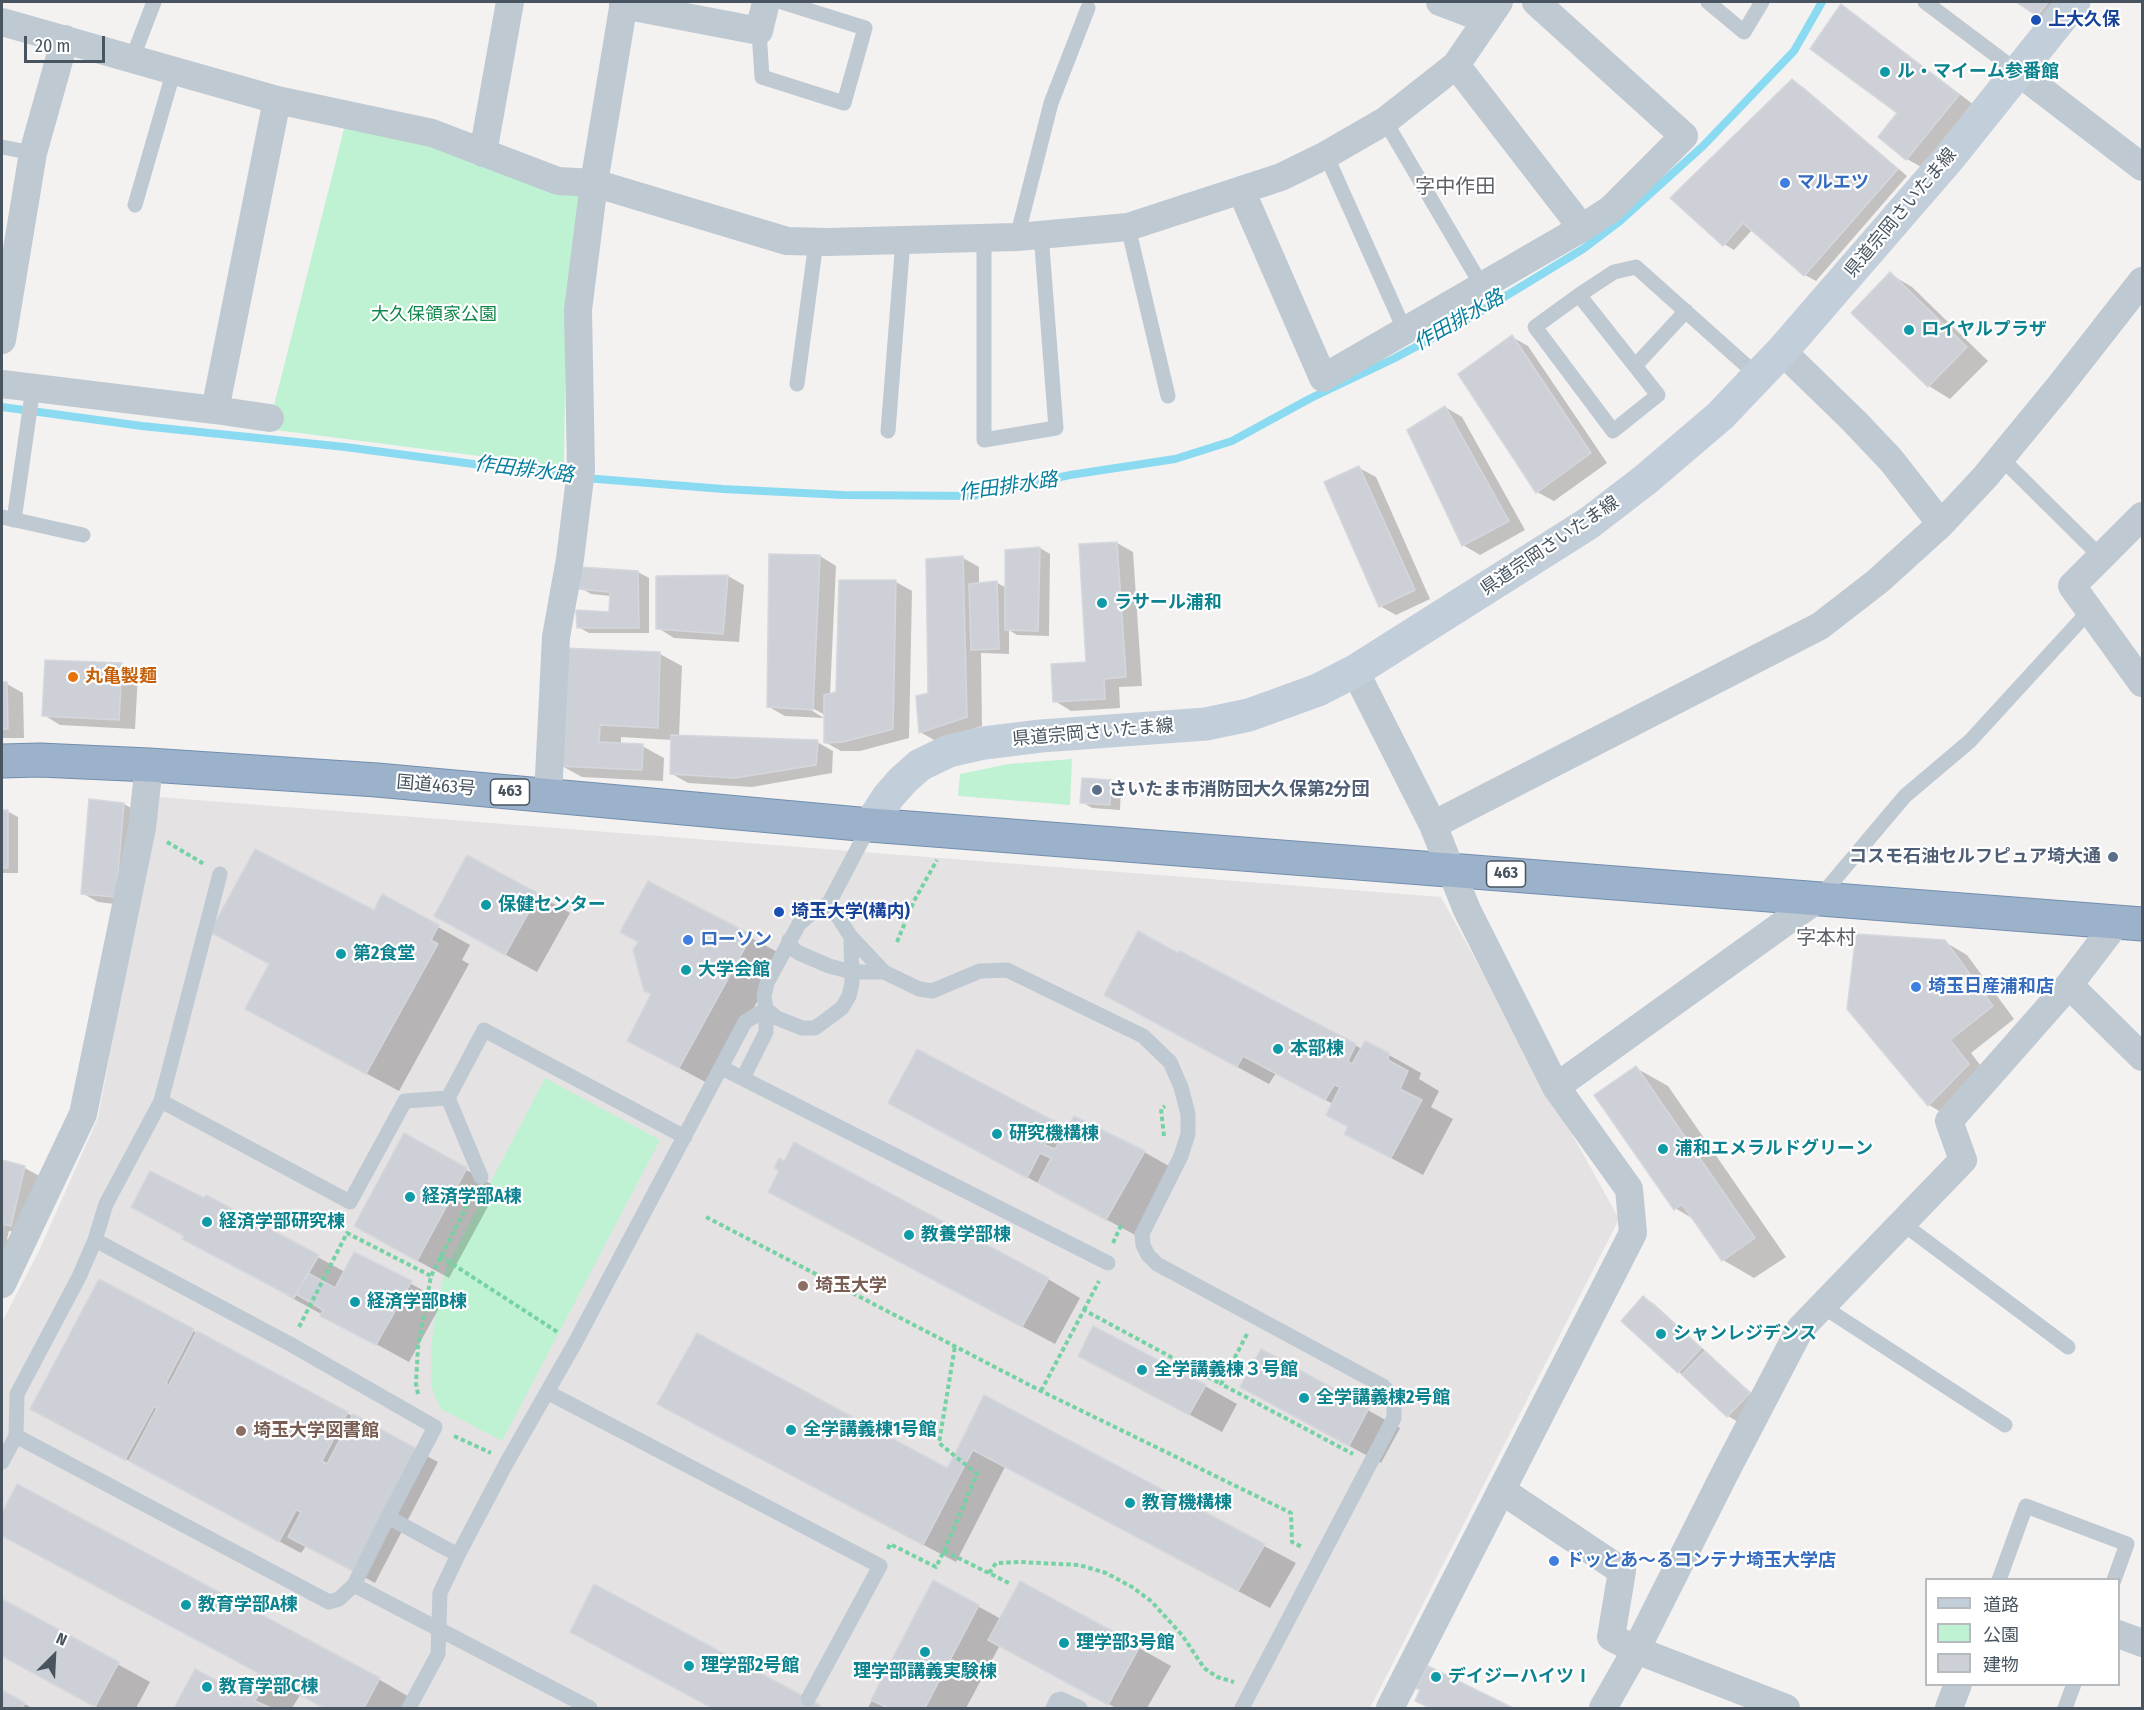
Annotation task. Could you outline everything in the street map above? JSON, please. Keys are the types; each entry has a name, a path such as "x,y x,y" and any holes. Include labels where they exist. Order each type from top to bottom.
{"highway":[{"name":"国道463号","path":"2,761 40,760 149,765 366,779 870,825"},
{"name":"463","path":"870,825 2130,923"}],"main road":[{"name":"県道宗岡さいたま線","path":"870,825 888,797 903,780 920,765 949,751 984,743 1041,736 1206,724 1249,715 1318,690 1354,671 1589,523 1645,480 1720,416 1782,351 1949,158 2074,2"}],"street":[{"path":"483,153 510,2"},
{"path":"548,796 556,637 570,559 580,477 578,310 594,183 624,3 759,31 766,2"},
{"path":"5,15 65,39 278,100 432,133 558,182 594,183 787,241 816,242 1029,236 1128,227 1281,177 1326,155 1385,121 1456,65 1493,11 1440,2"},
{"path":"1240,190 1323,378 1582,228 1611,209 1684,136 1536,2"},
{"path":"2,340 33,153 65,39"},
{"path":"1456,65 1582,228"},
{"path":"2017,71 2142,166"},
{"path":"215,410 278,100"},
{"path":"1433,825 1820,626 1878,581 1941,524 2059,387 2142,281"},
{"path":"1782,351 1891,460 1941,524"},
{"path":"2,384 32,396 215,410 270,418"},
{"path":"2142,516 2072,586 2142,682"},
{"path":"1354,671 1433,825 1467,910 1556,1087 1629,1189 1633,1233 1390,1708"},
{"path":"2,1284 83,1114 142,828 149,765"},
{"path":"1556,1087 1819,898"},
{"path":"1603,1708 1636,1650 1800,1329 1963,1160 1949,1121 2069,985 2130,923"},
{"path":"2069,985 2142,1057"},
{"path":"1501,1490 1622,1571 1611,1637 1636,1650 1786,1708"},
{"path":"2120,1635 2142,1643"},
{"path":"1949,1708 1957,1686"}],"lane":[{"path":"132,59 154,2"},
{"path":"759,31 762,77 844,103 865,28 782,2"},
{"path":"1708,2 1744,32 1762,2"},
{"path":"1925,2 2017,71"},
{"path":"984,237 984,440 1056,428 1029,236 1052,103 1088,8"},
{"path":"135,205 174,70"},
{"path":"1385,121 1482,286"},
{"path":"2,147 33,153"},
{"path":"1326,155 1404,331"},
{"path":"1128,227 1168,396"},
{"path":"888,431 903,240"},
{"path":"797,384 816,242"},
{"path":"1579,295 1658,394 1613,431 1535,327 1579,295 1614,272 1636,267 1758,376"},
{"path":"1635,366 1686,312"},
{"path":"32,396 8,518 83,535"},
{"path":"2000,457 2101,557"},
{"path":"1819,898 1905,796 1970,741 2090,610"},
{"path":"743,1078 766,1032 764,996 767,983 799,924 829,903 870,825"},
{"path":"2,1462 16,1436 17,1394 79,1277 95,1240 106,1204 161,1101 220,874"},
{"path":"829,903 850,937 884,972 919,989 932,991 980,971 1007,970 1143,1036 1170,1062 1181,1087 1188,1114 1188,1134 1181,1156 1142,1234 1143,1245 1148,1255 1157,1264 1383,1386 1390,1393 1394,1402 1394,1418 1242,1708"},
{"path":"766,1009 787,1024 802,1028 815,1028 842,1008 849,996 852,972 850,937"},
{"path":"789,940 793,949 799,953 830,966 852,972 884,972"},
{"path":"409,1708 438,1654 440,1593 458,1555 507,1462 575,1343 745,1022 766,1009"},
{"path":"448,1098 484,1030 685,1137"},
{"path":"722,1068 1108,1263"},
{"path":"161,1101 350,1202 405,1101 448,1098"},
{"path":"448,1098 481,1177"},
{"path":"1902,1223 2068,1347"},
{"path":"16,1436 329,1602 339,1599 354,1586 435,1427 290,1344 95,1240"},
{"path":"1822,1306 2005,1425"},
{"path":"548,1392 880,1566 808,1699"},
{"path":"2000,1578 2026,1506 2127,1544 2115,1578"},
{"path":"388,1517 458,1555"},
{"path":"354,1586 590,1708"},
{"path":"2065,1708 2073,1686"},
{"path":"1053,1708 1061,1699 1080,1708"}],"path":[{"path":"142,828 220,874"},
{"path":"897,942 914,901 940,854"},
{"path":"481,1177 431,1276 418,1347 416,1384 423,1410 435,1427 507,1462"},
{"path":"706,1218 1041,1391 1291,1513 1292,1542 1306,1549"},
{"path":"290,1344 347,1233 431,1276"},
{"path":"440,1256 575,1343"},
{"path":"1041,1391 1084,1310 1362,1459"},
{"path":"1221,1384 1249,1331"},
{"path":"880,1566 890,1544 936,1567 977,1474 939,1443 955,1346"},
{"path":"944,1551 1009,1583"},
{"path":"989,1573 996,1563 1020,1562 1079,1565 1106,1573 1132,1587 1151,1601 1182,1635 1204,1668 1217,1677 1235,1682"}],"shaded area":[{"name":"埼玉大学","path":"158,797 1441,897 1619,1219 1370,1708 2,1708 2,1322 39,1251 98,1118"}],"green space":[{"name":"大久保領家公園","path":"345,125 431,144 582,195 566,309 564,467 268,429"},
{"path":"1072,759 1070,805 958,796 960,774 1008,764"},
{"path":"545,1078 660,1140 502,1441 441,1409 431,1387 431,1346 437,1303 446,1268"}],"building":[{"path":"2016,2 2048,2 2037,16"},
{"name":"ル・マイーム参番館","path":"1841,4 1959,95 1906,160 1878,137 1897,113 1810,49"},
{"name":"マルエツ","path":"1792,79 1898,169 1804,276 1743,223 1723,246 1670,198"},
{"name":"ロイヤルプラザ","path":"1890,272 1967,347 1928,387 1851,313"},
{"path":"1512,335 1591,453 1536,493 1458,374"},
{"path":"1445,406 1509,521 1462,546 1407,430"},
{"path":"1359,466 1415,590 1379,607 1324,482"},
{"name":"ラサール浦和","path":"1117,542 1126,677 1104,679 1105,699 1053,702 1051,664 1086,662 1079,544"},
{"path":"1040,547 1038,631 1005,630 1005,550"},
{"path":"769,554 820,555 813,710 767,707"},
{"path":"963,556 967,717 919,733 916,696 928,693 926,559"},
{"path":"580,567 638,571 639,628 577,628 576,610 609,612 610,592 579,589"},
{"path":"728,575 723,634 656,629 656,576"},
{"path":"839,580 896,580 893,729 843,742 824,743 824,695 836,692"},
{"path":"997,581 999,649 971,650 969,584"},
{"path":"563,648 660,652 658,728 600,725 599,742 643,744 642,770 558,766"},
{"path":"45,660 122,663 119,720 42,716"},
{"path":"2,682 7,682 8,729 2,729"},
{"path":"671,735 818,740 816,765 735,778 670,774"},
{"path":"1082,778 1111,780 1110,805 1080,803"},
{"path":"89,799 124,803 116,897 81,894"},
{"path":"2,810 8,810 8,868 2,868"},
{"name":"第2食堂","path":"255,849 374,910 382,894 439,925 431,940 438,944 366,1074 245,1009 269,964 210,932"},
{"name":"保健センター","path":"467,855 539,894 505,955 434,916"},
{"name":"大学会館","path":"648,881 752,935 679,1068 627,1041 651,994 644,991 633,950 638,942 620,932"},
{"name":"本部棟","path":"1138,931 1356,1044 1348,1061 1352,1064 1365,1041 1389,1053 1388,1060 1408,1071 1400,1089 1422,1100 1391,1158 1344,1134 1348,1127 1326,1115 1340,1087 1334,1085 1325,1100 1243,1056 1237,1067 1104,995"},
{"path":"1856,934 1945,940 1993,1006 1950,1040 1969,1064 1928,1106 1847,1009"},
{"name":"研究機構棟","path":"917,1049 1056,1122 1045,1145 1055,1149 1074,1116 1145,1151 1106,1220 1038,1183 1051,1158 1040,1153 1027,1178 888,1103"},
{"name":"浦和エメラルドグリーン","path":"1636,1066 1755,1238 1722,1261 1682,1204 1674,1210 1594,1095"},
{"name":"経済学部A棟","path":"404,1133 467,1168 417,1261 354,1226"},
{"name":"教養学部棟","path":"794,1142 1049,1278 1022,1327 768,1192 779,1171 774,1168 779,1158 784,1161"},
{"path":"2,1160 25,1166 11,1226 2,1224"},
{"name":"経済学部研究棟","path":"150,1171 204,1198 206,1195 319,1255 294,1298 182,1239 184,1236 131,1207"},
{"name":"経済学部B棟","path":"354,1252 412,1281 376,1345 320,1316 323,1310 296,1294 308,1273 335,1288"},
{"name":"埼玉大学図書館","path":"99,1279 194,1329 166,1383 169,1385 197,1331 348,1412 322,1461 327,1464 353,1414 417,1449 353,1571 288,1537 301,1512 296,1510 279,1542 129,1461 157,1408 154,1407 125,1460 30,1409"},
{"name":"シャンレジデンス","path":"1643,1296 1701,1348 1678,1373 1621,1321"},
{"name":"全学講義棟３号館","path":"1093,1326 1206,1385 1189,1415 1078,1356"},
{"name":"全学講義棟1号館","path":"697,1333 947,1468 954,1456 966,1463 923,1545 657,1404"},
{"name":"全学講義棟2号館","path":"1261,1349 1369,1408 1349,1446 1240,1387"},
{"path":"1705,1351 1750,1393 1727,1417 1682,1375"},
{"name":"教育機構棟","path":"984,1395 1265,1544 1238,1591 973,1450 966,1463 954,1456"},
{"name":"教育学部A棟","path":"17,1484 380,1678 364,1708 324,1708 2,1536 2,1513"},
{"name":"理学部講義実験棟","path":"933,1580 979,1605 925,1708 888,1708 871,1700"},
{"name":"理学部3号館","path":"1020,1581 1140,1646 1108,1705 988,1640"},
{"name":"理学部2号館","path":"594,1584 820,1705 818,1708 712,1708 570,1632"},
{"path":"2,1599 119,1662 95,1707 2,1656"},
{"name":"デイジーハイツⅠ","path":"1428,1666 1513,1708 1430,1708 1415,1701 1420,1690 1416,1688"},
{"name":"教育学部C棟","path":"195,1669 245,1696 258,1673 267,1678 255,1701 271,1708 174,1708"},
{"path":"2,1690 25,1703 22,1708 2,1708"}],"waterway":[{"name":"作田排水路","path":"2,407 142,426 345,447 572,477 723,489 843,495 972,496 1070,475 1175,459 1232,441 1311,398 1393,359 1468,319 1583,249 1620,221 1703,146 1794,51 1822,2"}],"place":[{"name":"上大久保","path":"2036,20"},
{"name":"ル・マイーム参番館","path":"1885,72"},
{"name":"マルエツ","path":"1785,183"},
{"name":"ロイヤルプラザ","path":"1909,330"},
{"name":"ラサール浦和","path":"1102,603"},
{"name":"丸亀製麺","path":"73,677"},
{"name":"さいたま市消防団大久保第2分団","path":"1097,790"},
{"name":"コスモ石油セルフピュア埼大通","path":"2113,857"},
{"name":"保健センター","path":"486,905"},
{"name":"埼玉大学(構内)","path":"779,912"},
{"name":"ローソン","path":"688,940"},
{"name":"第2食堂","path":"341,954"},
{"name":"大学会館","path":"686,970"},
{"name":"埼玉日産浦和店","path":"1916,987"},
{"name":"本部棟","path":"1278,1049"},
{"name":"研究機構棟","path":"997,1134"},
{"name":"浦和エメラルドグリーン","path":"1663,1149"},
{"name":"経済学部A棟","path":"410,1197"},
{"name":"経済学部研究棟","path":"207,1222"},
{"name":"教養学部棟","path":"909,1235"},
{"name":"埼玉大学","path":"803,1286"},
{"name":"経済学部B棟","path":"355,1302"},
{"name":"シャンレジデンス","path":"1661,1334"},
{"name":"全学講義棟３号館","path":"1142,1370"},
{"name":"全学講義棟2号館","path":"1304,1398"},
{"name":"全学講義棟1号館","path":"791,1430"},
{"name":"埼玉大学図書館","path":"241,1431"},
{"name":"教育機構棟","path":"1130,1503"},
{"name":"ドッとあ～るコンテナ埼玉大学店","path":"1554,1561"},
{"name":"教育学部A棟","path":"186,1605"},
{"name":"理学部3号館","path":"1064,1643"},
{"name":"理学部講義実験棟","path":"925,1652"},
{"name":"理学部2号館","path":"689,1666"},
{"name":"デイジーハイツⅠ","path":"1436,1677"},
{"name":"教育学部C棟","path":"207,1687"}],"district":[{"name":"字中作田","path":"1455,187"},
{"name":"字本村","path":"1826,938"}]}
